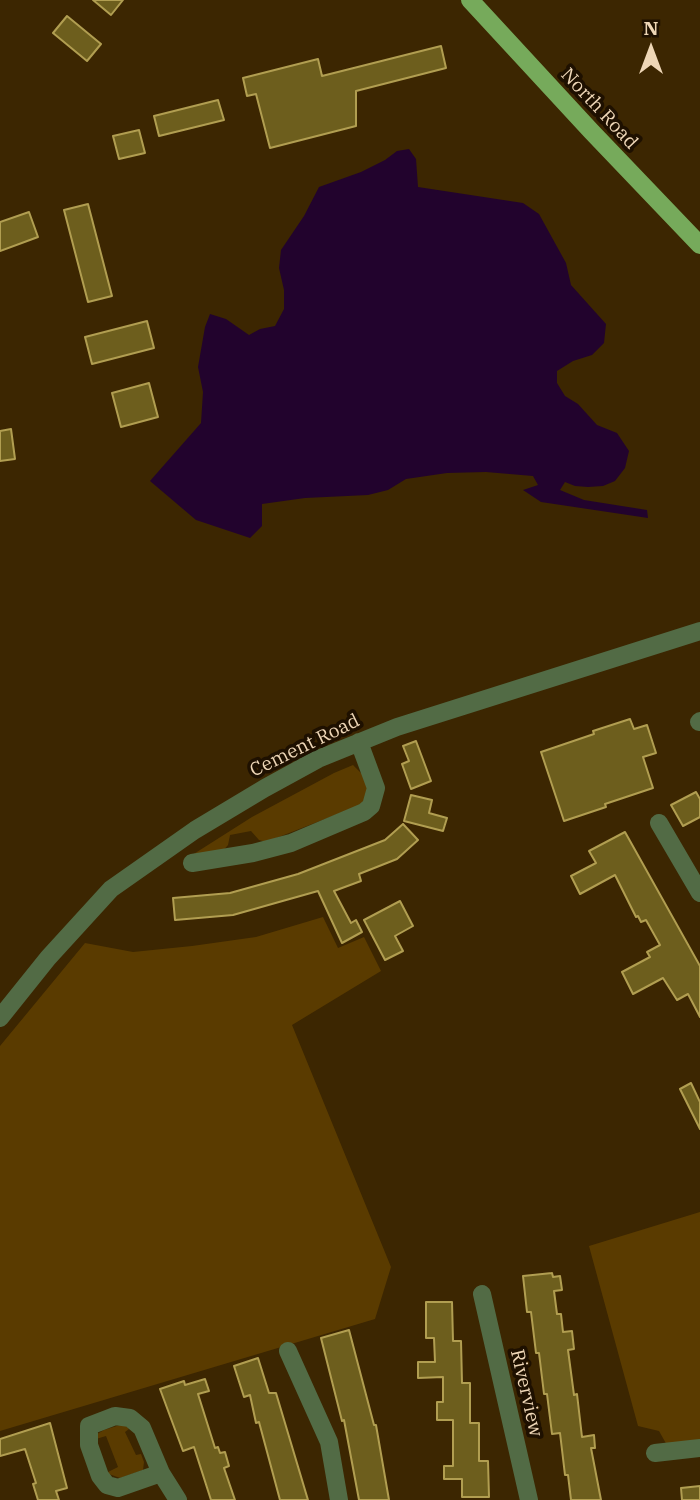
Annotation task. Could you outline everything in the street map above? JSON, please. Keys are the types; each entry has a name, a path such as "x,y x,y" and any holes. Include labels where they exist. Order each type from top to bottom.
{"main road":[{"name":"North Road","path":"470,0 700,245"}],"street":[{"name":"Cement Road","path":"0,1018 48,958 111,889 195,830 265,788 317,760 359,742 518,688 699,635"},
{"path":"192,863 253,853 291,843 364,812 371,806 376,788 359,742"},
{"path":"659,823 700,893"},
{"name":"Riverview","path":"482,1294 529,1500"},
{"path":"288,1351 329,1442 339,1500"},
{"path":"160,1473 118,1488 107,1485 100,1476 89,1445 89,1426 115,1416 130,1418 142,1428 160,1473 178,1500"},
{"path":"655,1453 700,1448"}],"shaded area":[{"path":"409,149 416,159 418,187 523,203 539,214 566,263 571,285 606,324 604,343 592,355 573,361 557,371 557,383 565,396 578,404 597,425 617,433 629,451 625,468 615,481 603,486 588,487 565,482 560,490 584,500 647,510 648,518 541,502 523,490 538,485 533,476 486,472 447,473 406,479 388,490 368,495 305,498 262,504 262,526 250,538 196,520 150,481 201,423 203,392 198,367 210,314 226,319 249,335 275,326 284,309 284,290 279,268 281,250 304,216 319,187 361,172 397,151"},
{"path":"353,765 362,774 369,791 368,799 361,805 266,842 259,840 251,831 230,835 228,845 221,853 189,857 252,817"},
{"path":"323,917 338,948 364,937 381,971 292,1025 391,1267 375,1319 0,1431 0,1046 85,943 133,952 192,946 256,937"},
{"path":"700,1212 700,1442 668,1447 659,1431 638,1426 589,1246"},
{"path":"120,1425 129,1429 125,1432 136,1455 141,1454 144,1462 143,1470 120,1478 108,1472 118,1467 106,1436 96,1439 97,1434"}],"building":[{"path":"93,0 123,0 111,15"},
{"path":"67,16 101,44 87,61 53,33"},
{"path":"441,46 446,68 356,91 356,126 270,148 256,94 247,96 243,78 318,59 322,76"},
{"path":"218,100 224,120 159,136 154,116"},
{"path":"139,130 145,153 119,159 113,136"},
{"path":"88,204 112,296 88,302 64,210"},
{"path":"29,212 38,237 0,251 0,222"},
{"path":"147,321 154,348 92,364 85,337"},
{"path":"149,383 158,417 121,427 112,393"},
{"path":"11,429 15,459 0,461 0,431"},
{"path":"630,719 634,729 647,725 656,753 643,757 653,788 564,821 541,752"},
{"path":"416,741 431,781 411,789 402,764 409,761 403,746"},
{"path":"696,792 700,799 700,817 683,826 671,805"},
{"path":"411,795 432,800 429,813 447,818 443,831 404,821"},
{"path":"403,824 418,840 397,859 359,874 361,881 334,891 351,923 356,920 362,932 342,943 318,891 233,915 175,920 173,898 230,893 298,874 385,840"},
{"path":"625,832 700,966 700,1017 688,994 677,1000 663,978 633,994 622,972 650,957 647,952 660,945 646,920 641,922 638,916 636,917 615,875 580,894 571,876 596,863 589,851"},
{"path":"400,901 413,926 395,936 403,951 385,960 364,920"},
{"path":"691,1083 700,1102 700,1129 680,1089"},
{"path":"552,1273 553,1277 560,1276 562,1290 554,1291 563,1332 572,1331 574,1349 568,1350 574,1395 577,1394 582,1437 594,1435 595,1448 591,1448 601,1500 571,1500 560,1433 552,1434 531,1312 527,1312 523,1276"},
{"path":"426,1302 452,1302 453,1341 461,1341 462,1383 470,1383 470,1423 479,1423 479,1461 488,1461 489,1497 462,1497 462,1479 444,1479 444,1466 453,1466 453,1420 437,1420 437,1402 443,1402 443,1377 418,1378 418,1362 435,1362 434,1338 426,1338"},
{"path":"349,1330 376,1425 389,1500 359,1500 344,1420 342,1421 321,1338"},
{"path":"258,1358 269,1393 276,1393 308,1500 280,1500 250,1395 244,1397 234,1366"},
{"path":"205,1379 209,1391 198,1394 215,1448 218,1447 220,1453 225,1452 229,1466 224,1468 235,1500 211,1500 194,1447 183,1451 160,1389 184,1381 185,1385"},
{"path":"50,1423 67,1488 56,1491 59,1500 38,1500 33,1484 36,1483 25,1449 0,1456 0,1439"},
{"path":"700,1486 700,1500 682,1500 681,1488"}]}
